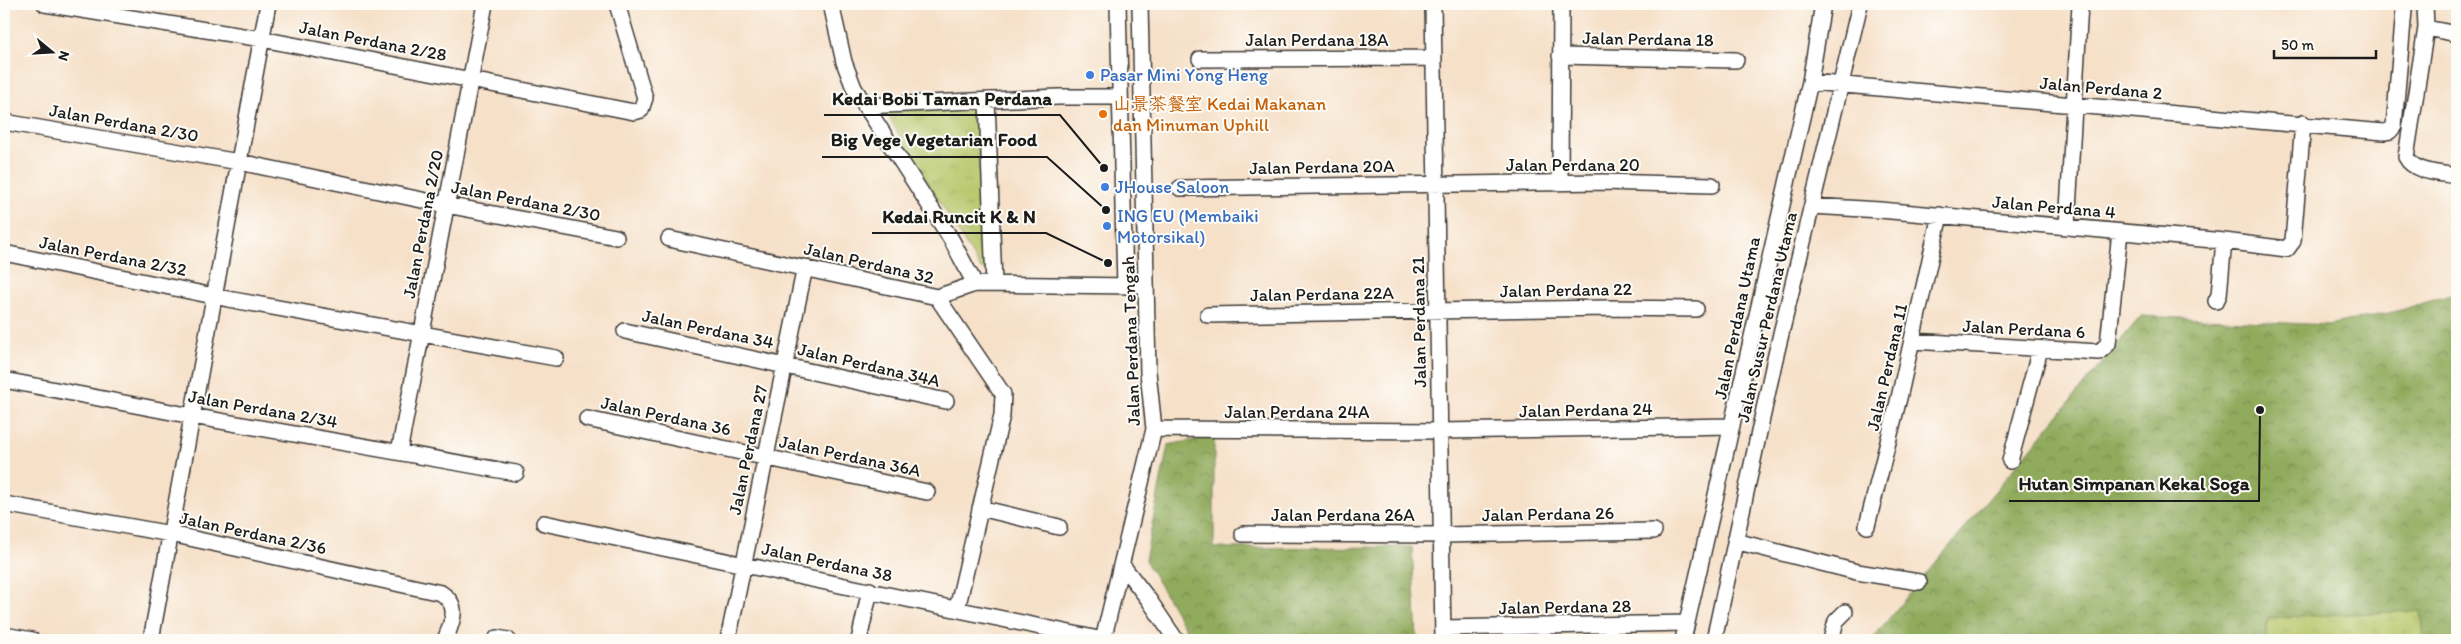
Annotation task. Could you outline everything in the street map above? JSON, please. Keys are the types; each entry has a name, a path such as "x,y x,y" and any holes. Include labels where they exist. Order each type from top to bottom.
{"street":[{"name":"Jalan Perdana 2/28","path":"45,4 262,39 634,112 641,110 645,98 617,4"},
{"path":"151,640 214,295 246,163 268,4"},
{"name":"Jalan Perdana 2/20","path":"399,452 485,4"},
{"path":"831,4 844,62 854,88 951,240 975,284"},
{"path":"1118,4 1125,286"},
{"name":"Jalan Perdana Tengah","path":"1103,640 1154,430 1148,372 1140,4"},
{"name":"Jalan Perdana 21","path":"1433,4 1437,310 1443,535 1443,634"},
{"path":"1560,183 1561,4"},
{"name":"Jalan Perdana Utama","path":"1683,640 1810,82 1823,4"},
{"name":"Jalan Susur Perdana Utama","path":"1714,640 1839,85 1860,4"},
{"path":"2067,227 2076,105 2080,4"},
{"name":"Jalan Perdana 2","path":"1810,82 2390,131 2394,126 2404,10 2401,4"},
{"path":"2425,4 2426,28 2406,157 2410,164 2417,168 2457,176"},
{"path":"2426,28 2457,34"},
{"name":"Jalan Perdana 18","path":"1560,56 1736,60"},
{"name":"Jalan Perdana 18A","path":"1200,59 1434,58"},
{"path":"865,106 1119,97"},
{"path":"987,101 994,284"},
{"name":"Jalan Perdana 2/30","path":"4,122 246,163 446,205 616,237"},
{"name":"Jalan Perdana 4","path":"1812,206 2224,241 2287,249 2291,246 2303,123"},
{"name":"Jalan Perdana 20","path":"1435,185 1560,183 1712,185"},
{"name":"Jalan Perdana 20A","path":"1180,188 1435,185"},
{"name":"Jalan Perdana 11","path":"1867,526 1940,216"},
{"name":"Jalan Perdana 6","path":"1912,341 2100,352 2108,344 2120,232"},
{"name":"Jalan Perdana 32","path":"668,239 805,267 937,297 1003,394 1002,415 957,609"},
{"path":"2216,301 2219,296 2224,241"},
{"name":"Jalan Perdana 2/32","path":"4,253 232,300 421,332"},
{"name":"Jalan Perdana 27","path":"728,640 805,267"},
{"path":"937,297 975,284 1146,286"},
{"name":"Jalan Perdana 22","path":"1437,310 1696,309"},
{"name":"Jalan Perdana 22A","path":"1208,315 1437,310"},
{"name":"Jalan Perdana 34","path":"625,331 784,365"},
{"path":"421,332 556,358"},
{"path":"2010,461 2040,348"},
{"name":"Jalan Perdana 34A","path":"784,365 946,401"},
{"name":"Jalan Perdana 2/34","path":"4,380 192,416 516,473"},
{"name":"Jalan Perdana 36","path":"587,419 766,456"},
{"name":"Jalan Perdana 24","path":"1440,431 1732,426"},
{"name":"Jalan Perdana 24A","path":"1154,430 1440,431"},
{"name":"Jalan Perdana 36A","path":"766,456 927,492"},
{"name":"Jalan Perdana 2/36","path":"4,504 170,534 441,594 452,603 455,611 445,640"},
{"path":"980,508 1059,527"},
{"name":"Jalan Perdana 38","path":"544,523 744,563 1103,640"},
{"name":"Jalan Perdana 26","path":"1443,535 1654,531"},
{"name":"Jalan Perdana 26A","path":"1243,534 1443,535"},
{"path":"1735,541 1857,572 1919,582"},
{"path":"1122,565 1176,640"},
{"path":"859,640 870,590"},
{"path":"1831,640 1836,621 1845,612"},
{"name":"Jalan Perdana 28","path":"1443,634 1687,623"},
{"path":"4,635 32,640"}],"green space":[{"path":"884,110 975,110 986,270 981,269"},
{"path":"2457,293 2457,640 1871,640 2141,316 2327,325 2390,313"},
{"path":"1214,436 1214,548 1412,547 1417,640 1192,640 1145,560 1168,445"},
{"path":"2421,611 2424,640 2267,640 2268,618"}],"place":[{"name":"Pasar Mini Yong Heng","path":"1090,75"},
{"name":"山景茶餐室 Kedai Makanan dan Minuman Uphill","path":"1103,114"},
{"name":"Kedai Bobi Taman Perdana","path":"1104,168"},
{"name":"JHouse Saloon","path":"1105,187"},
{"name":"Big Vege Vegetarian Food","path":"1106,210"},
{"name":"ING EU (Membaiki Motorsikal)","path":"1107,226"},
{"name":"Kedai Runcit K & N","path":"1108,263"},
{"name":"Hutan Simpanan Kekal Soga","path":"2260,410"}]}
